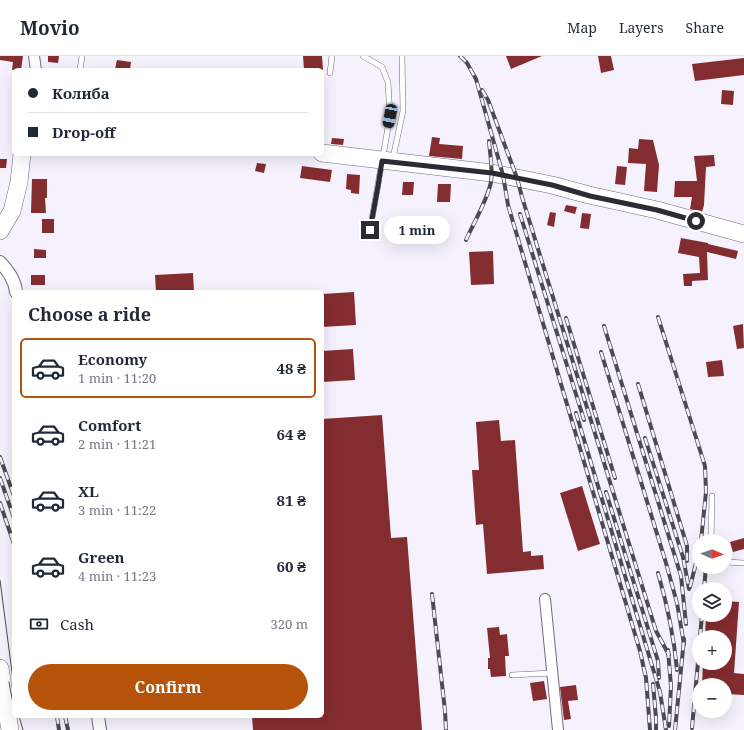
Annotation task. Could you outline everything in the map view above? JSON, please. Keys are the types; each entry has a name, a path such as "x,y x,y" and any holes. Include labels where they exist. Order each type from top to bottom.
{"highway":[{"path":"324,153 387,162 492,173 552,185 590,196 657,210 744,234"},
{"path":"0,231 12,211 19,182 22,156"},
{"path":"0,668 6,721"}],"street":[{"path":"34,56 36,68"},
{"path":"0,262 7,269 15,282 16,290"},
{"path":"545,599 558,730"},
{"path":"98,718 100,730"}],"lane":[{"path":"80,68 82,56"},
{"path":"330,73 332,56"},
{"path":"363,56 382,67 388,82 390,116 387,162"},
{"path":"370,230 378,186 404,111 402,56"},
{"path":"711,534 712,496"},
{"path":"732,562 744,563"},
{"path":"512,675 552,673"}],"building":[{"path":"0,56 23,56 21,68 12,68 13,62 0,60"},
{"path":"48,56 59,56 58,63 48,62"},
{"path":"303,56 322,56 323,68 304,68"},
{"path":"506,56 542,56 511,69"},
{"path":"598,56 611,56 614,70 601,73"},
{"path":"744,58 744,75 695,81 692,64"},
{"path":"117,60 131,62 130,68 115,68"},
{"path":"722,90 734,91 733,105 721,104"},
{"path":"432,137 440,138 439,144 463,146 462,159 429,156"},
{"path":"332,138 344,139 343,145 331,144"},
{"path":"639,139 653,140 659,165 657,192 644,191 646,164 628,163 629,148 638,149"},
{"path":"714,155 715,166 706,167 704,205 702,212 690,209 692,197 674,197 675,181 697,181 694,156"},
{"path":"0,159 7,159 6,168 0,168"},
{"path":"257,163 266,164 264,173 255,171"},
{"path":"302,166 332,170 330,182 300,178"},
{"path":"617,166 627,167 625,185 615,184"},
{"path":"347,174 360,175 359,194 351,193 351,190 346,189"},
{"path":"32,179 47,179 47,198 45,198 46,213 31,213"},
{"path":"403,182 414,182 413,195 402,195"},
{"path":"438,184 451,184 450,202 437,202"},
{"path":"566,205 577,207 575,214 564,211"},
{"path":"550,212 556,213 554,227 547,225"},
{"path":"582,213 591,214 589,229 580,228"},
{"path":"42,219 54,219 54,233 42,233"},
{"path":"681,238 738,251 736,259 707,252 708,280 692,281 692,286 684,286 683,274 700,273 699,257 678,253"},
{"path":"34,249 46,250 46,258 34,258"},
{"path":"493,251 494,284 471,285 469,252"},
{"path":"193,273 194,290 156,290 155,275"},
{"path":"31,275 45,275 45,285 31,285"},
{"path":"354,292 356,325 324,327 324,294"},
{"path":"743,324 744,348 737,349 733,326"},
{"path":"353,349 355,380 324,382 324,351"},
{"path":"722,360 724,376 708,377 706,362"},
{"path":"382,415 391,538 407,537 422,730 253,730 252,718 324,718 324,419"},
{"path":"499,420 501,441 515,440 523,552 531,551 531,556 543,555 544,569 487,574 483,524 476,525 472,470 479,470 476,422"},
{"path":"582,486 600,544 578,551 560,493"},
{"path":"744,538 744,549 733,552 732,541"},
{"path":"732,602 739,602 734,673 744,674 744,695 732,694 732,678 702,678 703,670 732,670 732,630 705,630 706,622 732,622"},
{"path":"499,627 500,635 507,634 509,656 505,656 506,676 491,677 490,669 488,669 488,658 490,658 487,628"},
{"path":"544,681 547,699 533,701 530,683"},
{"path":"576,685 578,700 568,701 571,719 564,720 560,687"}],"tram line":[{"path":"0,580 12,673"},
{"path":"9,682 12,698"},
{"path":"20,718 23,730"}],"railway":[{"path":"460,56 467,63 476,79 503,175 508,205 640,651 646,678 650,730"},
{"path":"482,90 488,100 517,178 656,631 669,655"},
{"path":"466,240 483,204 491,182 492,167 489,141"},
{"path":"520,214 584,420"},
{"path":"658,317 705,466 706,492 702,534"},
{"path":"566,318 615,478"},
{"path":"604,326 681,576 686,624"},
{"path":"601,352 666,563 677,603 684,644"},
{"path":"638,384 687,546 687,561"},
{"path":"576,413 660,692 666,730"},
{"path":"645,438 683,557 689,589"},
{"path":"0,457 12,490"},
{"path":"0,478 12,512"},
{"path":"606,492 658,661 659,678"},
{"path":"0,503 12,538"},
{"path":"658,573 670,621 677,670"},
{"path":"690,587 693,574"},
{"path":"705,574 705,582"},
{"path":"432,594 446,730"},
{"path":"701,622 701,630"},
{"path":"675,730 684,639"},
{"path":"668,650 671,686 669,726"},
{"path":"692,728 697,670"},
{"path":"653,684 656,730"},
{"path":"57,718 59,730"},
{"path":"65,718 68,730"}],"route":[{"path":"370,230 382,161 492,173 552,185 590,196 657,210 696,221"}]}
